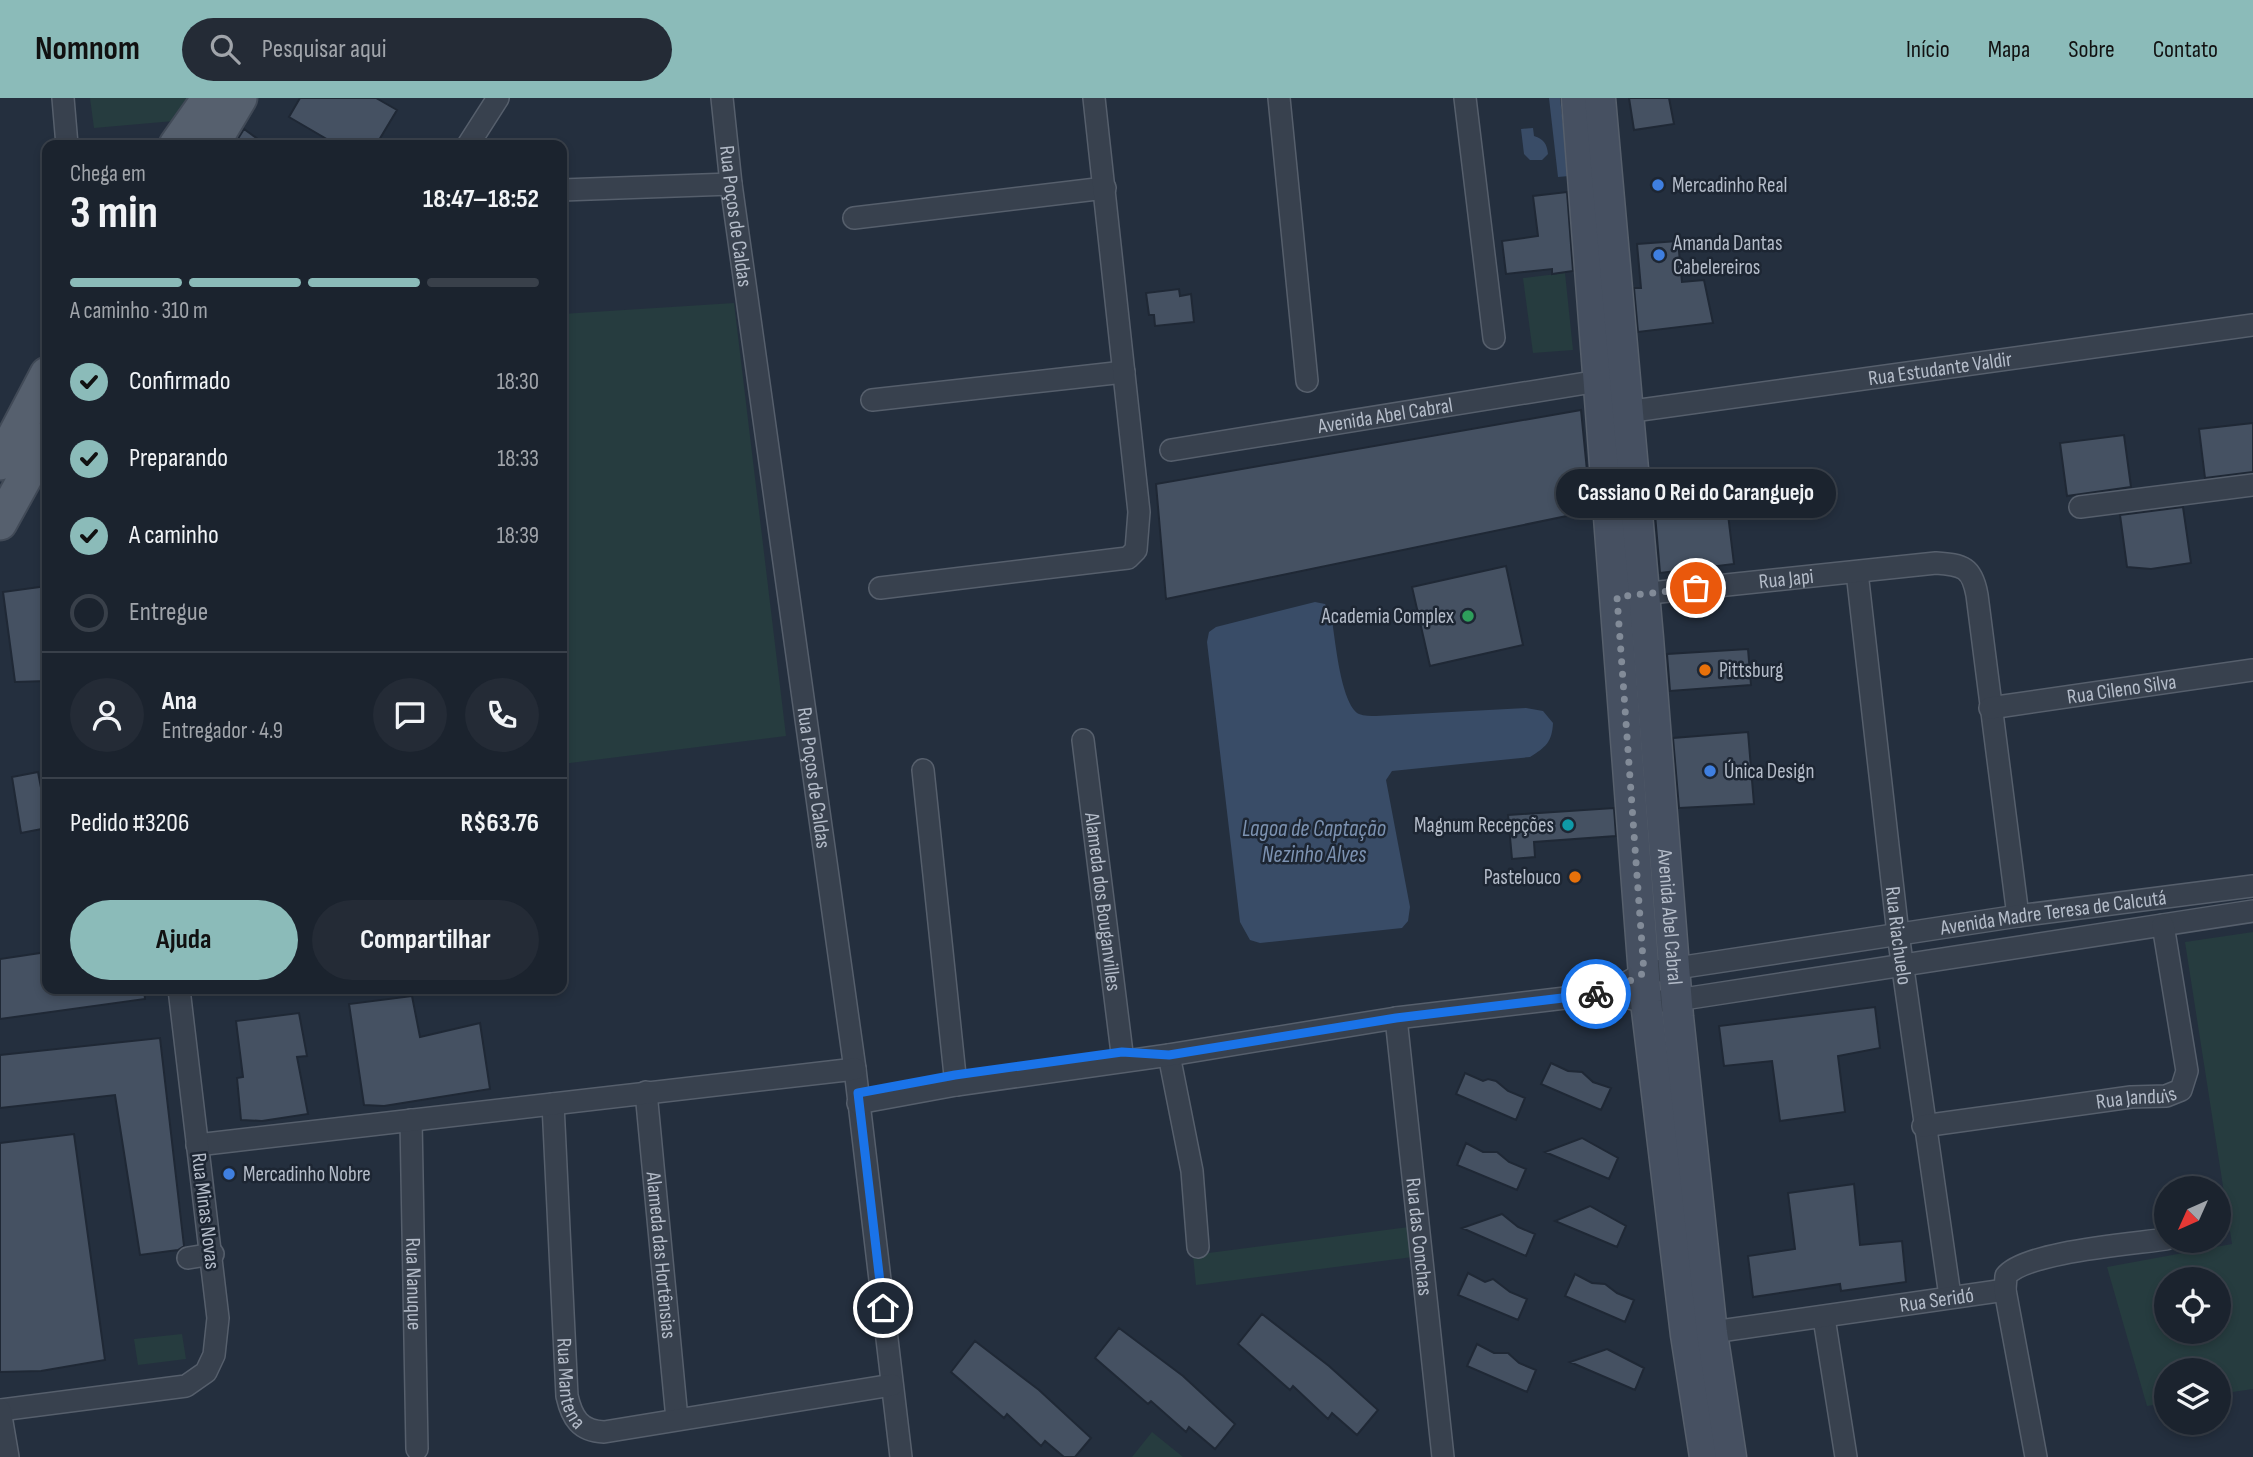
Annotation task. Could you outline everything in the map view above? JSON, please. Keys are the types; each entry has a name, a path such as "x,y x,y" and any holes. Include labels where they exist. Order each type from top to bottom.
{"main road":[{"path":"179,140 208,98"},
{"path":"215,140 240,98"},
{"name":"Avenida Abel Cabral","path":"1577,98 1585,233 1611,379 1626,412 1645,988 1699,1334 1731,1457"},
{"name":"Avenida Abel Cabral","path":"1600,98 1611,379 1630,595 1675,969 1705,1457"},
{"path":"0,463 39,409"},
{"path":"0,523 42,447"}],"street":[{"path":"471,140 498,98"},
{"name":"Rua Poços de Caldas","path":"722,98 855,1069 901,1457"},
{"path":"880,588 1132,556 1139,541 1139,512 1094,98"},
{"path":"1279,98 1307,381"},
{"path":"1465,98 1494,338"},
{"path":"63,102 67,140"},
{"path":"63,102 75,140"},
{"path":"567,190 732,184"},
{"path":"854,218 1105,188"},
{"name":"Rua Estudante Valdir","path":"1626,412 2253,325"},
{"path":"872,400 1124,372"},
{"name":"Avenida Abel Cabral","path":"1171,450 1611,379"},
{"path":"2080,507 2253,485"},
{"name":"Rua Japi","path":"1630,595 1913,565 1953,564 1966,569 1974,578 2018,916"},
{"name":"Rua Riachuelo","path":"1857,572 1898,934 1923,1126 1950,1296"},
{"name":"Rua Cileno Silva","path":"1990,708 2253,670"},
{"name":"Alameda dos Bouganvilles","path":"1083,740 1123,1057"},
{"path":"923,770 956,1080"},
{"name":"Avenida Madre Teresa de Calcutá","path":"858,1098 956,1080 1123,1057 1169,1055 1396,1018 1645,988 1675,969 2018,916 2253,886"},
{"name":"Avenida Madre Teresa de Calcutá","path":"1645,988 1677,1000 2253,911"},
{"name":"Rua Janduis","path":"1923,1126 2131,1097 2166,1096 2181,1090 2187,1071 2163,925"},
{"name":"Rua Minas Novas","path":"0,1410 54,1414 186,1386 206,1372 214,1355 218,1318 213,1254 180,994"},
{"name":"Rua das Conchas","path":"1396,1018 1443,1457"},
{"path":"1169,1055 1192,1171 1198,1247"},
{"path":"197,1145 855,1069"},
{"name":"Alameda das Hortênsias","path":"646,1092 677,1419"},
{"name":"Rua Mantena","path":"553,1104 565,1369 570,1409 583,1428 593,1432 892,1385"},
{"name":"Rua Nanuque","path":"411,1120 417,1449"},
{"path":"2036,1457 2006,1290 2006,1276 2015,1266 2026,1261 2154,1241"},
{"path":"188,1258 213,1254"},
{"name":"Rua Seridó","path":"1699,1334 2006,1290"},
{"path":"1824,1318 1846,1457"},
{"path":"0,1410 8,1457"}],"green space":[{"path":"90,98 188,98 174,121 94,128"},
{"path":"1565,273 1573,350 1533,353 1523,278"},
{"path":"734,303 786,736 567,763 567,314"},
{"path":"2253,932 2253,1389 2231,1392 2231,1358 2154,1358 2154,1405 2147,1406 2107,1267 2183,1253 2231,1253 2231,1176 2221,1176 2185,942"},
{"path":"1409,1227 1413,1257 1196,1285 1193,1255"},
{"path":"182,1334 186,1359 138,1365 134,1339"},
{"path":"1152,1432 1183,1457 1132,1457"}],"water":[{"path":"1549,98 1560,98 1569,176 1558,177"},
{"path":"1533,128 1534,136 1543,140 1547,147 1548,154 1542,160 1530,160 1524,154 1521,129"},
{"name":"Lagoa de Captação Nezinho Alves","path":"1315,602 1325,604 1331,614 1343,684 1347,697 1359,714 1376,716 1526,708 1543,711 1553,723 1552,730 1547,743 1530,757 1392,771 1386,780 1410,907 1408,921 1402,928 1260,943 1250,940 1240,922 1207,642 1209,632 1216,627"}],"building":[{"path":"300,98 376,98 397,110 379,140 328,140 289,117"},
{"path":"1629,98 1669,98 1674,124 1634,130"},
{"path":"244,129 259,140 237,140"},
{"path":"1567,192 1573,271 1552,274 1552,269 1506,274 1502,241 1538,236 1533,196"},
{"path":"1678,241 1682,282 1704,280 1713,323 1638,332 1634,288 1641,288 1637,244"},
{"path":"1179,289 1180,296 1191,294 1194,322 1155,326 1154,315 1149,315 1146,293"},
{"path":"1581,410 1591,511 1166,599 1156,484"},
{"path":"2253,423 2253,472 2205,478 2199,429"},
{"path":"2124,435 2131,487 2067,496 2060,443"},
{"path":"1727,506 1734,564 1660,573 1655,514"},
{"path":"2183,507 2191,563 2151,569 2127,567 2120,515"},
{"name":"Academia Complex","path":"1506,566 1523,645 1430,666 1412,587"},
{"path":"42,587 42,681 15,682 3,592"},
{"name":"Pittsburg","path":"1748,649 1751,685 1670,691 1667,654"},
{"name":"Única Design","path":"1748,732 1754,804 1679,808 1673,738"},
{"path":"38,772 42,793 42,829 21,833 12,777"},
{"name":"Magnum Recepções","path":"1614,808 1616,836 1534,842 1535,857 1512,859 1508,815"},
{"path":"42,953 42,994 144,994 145,999 0,1019 0,959"},
{"path":"412,996 420,1037 480,1023 490,1089 384,1106 364,1105 349,1004"},
{"path":"1875,1007 1880,1048 1838,1056 1845,1112 1780,1121 1772,1061 1724,1066 1719,1026"},
{"path":"299,1013 307,1056 297,1057 308,1114 262,1121 241,1120 237,1078 243,1077 236,1021"},
{"path":"160,1038 184,1246 178,1250 140,1255 115,1095 0,1108 0,1055"},
{"path":"1551,1063 1568,1071 1582,1072 1593,1082 1611,1088 1601,1110 1541,1084"},
{"path":"1465,1073 1483,1081 1496,1081 1508,1091 1525,1098 1516,1120 1456,1094"},
{"path":"74,1134 105,1360 41,1371 0,1372 0,1143"},
{"path":"1582,1138 1618,1158 1609,1179 1545,1152"},
{"path":"1466,1143 1483,1152 1497,1152 1509,1162 1526,1169 1517,1190 1457,1165"},
{"path":"1854,1184 1860,1245 1902,1241 1906,1282 1841,1291 1840,1284 1753,1297 1748,1256 1795,1249 1788,1193"},
{"path":"1590,1206 1626,1226 1617,1247 1555,1221"},
{"path":"1502,1214 1518,1227 1535,1234 1526,1256 1462,1228"},
{"path":"1468,1273 1485,1282 1493,1279 1510,1292 1527,1299 1518,1320 1458,1295"},
{"path":"1575,1274 1592,1283 1605,1284 1634,1300 1625,1322 1565,1296"},
{"path":"1262,1314 1329,1366 1378,1410 1357,1435 1332,1413 1328,1419 1293,1386 1290,1390 1238,1344"},
{"path":"1119,1328 1183,1376 1235,1424 1215,1449 1189,1427 1186,1432 1151,1401 1148,1404 1095,1358"},
{"path":"975,1341 1039,1390 1091,1438 1075,1457 1064,1457 1045,1441 1041,1446 1007,1414 1004,1418 951,1372"},
{"path":"1477,1344 1494,1353 1508,1353 1519,1363 1536,1370 1527,1392 1467,1366"},
{"path":"1607,1349 1644,1368 1635,1390 1570,1362"}],"way so far":[{"path":"1596,994 1608,993 1644,973 1617,597 1696,588"}],"place":[{"name":"Mercadinho Real","path":"1658,185"},
{"name":"Amanda Dantas Cabelereiros","path":"1659,255"},
{"name":"Cassiano O Rei do Caranguejo","path":"1696,588"},
{"name":"Academia Complex","path":"1468,616"},
{"name":"Pittsburg","path":"1705,670"},
{"name":"Única Design","path":"1710,771"},
{"name":"Magnum Recepções","path":"1568,825"},
{"name":"Pastelouco","path":"1575,877"},
{"name":"Mercadinho Nobre","path":"229,1174"}],"route":[{"path":"883,1308 858,1093 955,1075 1122,1052 1169,1055 1396,1018 1596,994"}]}
